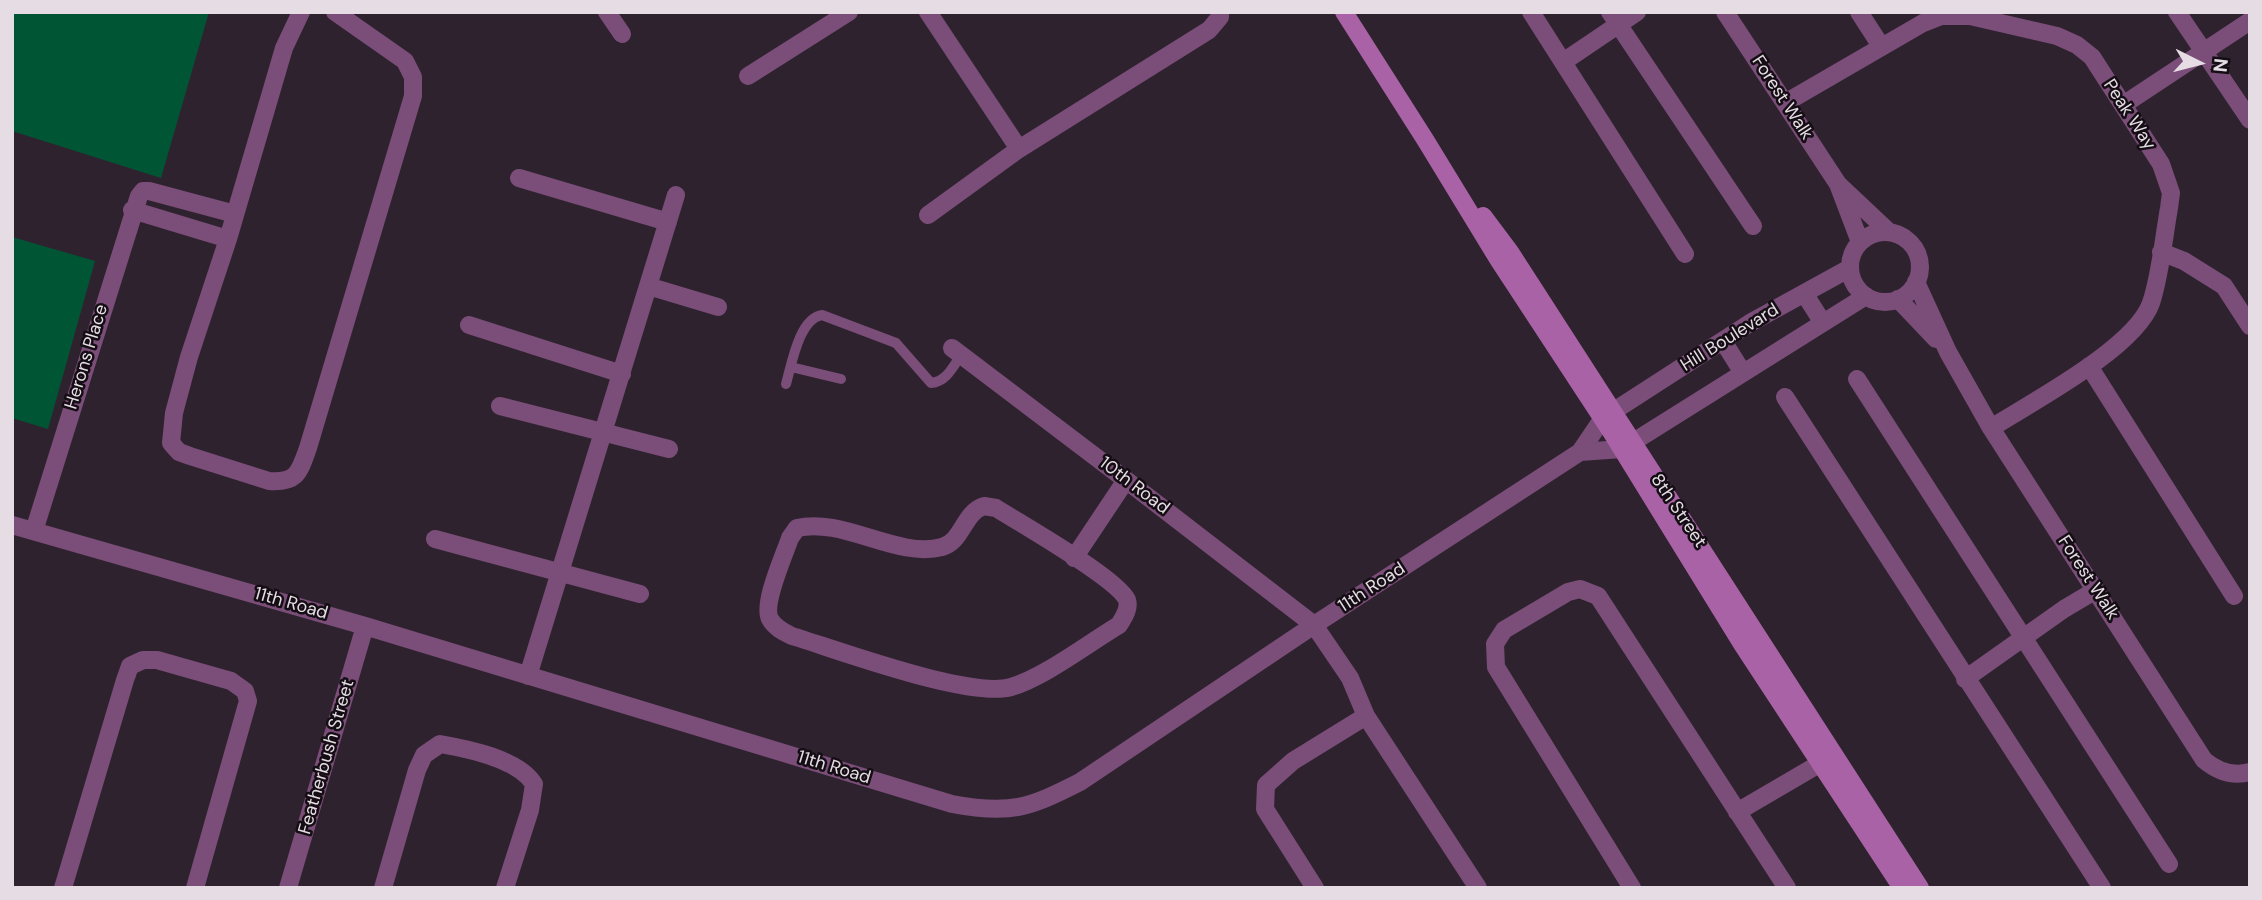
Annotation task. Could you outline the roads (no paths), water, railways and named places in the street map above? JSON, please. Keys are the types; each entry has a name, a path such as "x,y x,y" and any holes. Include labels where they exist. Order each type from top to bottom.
{"street":[{"path":"301,12 284,48 228,239 189,357 174,413 171,443 179,452 268,481 291,480 298,473 413,96 413,77 405,61 335,12"},
{"path":"607,12 622,34"},
{"path":"748,76 849,12"},
{"path":"928,12 1019,149"},
{"path":"928,215 1019,149 1209,30 1220,17 1220,12"},
{"name":"8th Street","path":"1344,12 1497,259 1608,415 1819,763 1902,888"},
{"path":"1531,12 1685,254"},
{"path":"1563,62 1614,18 1637,12"},
{"name":"Forest Walk","path":"1725,12 1838,184 1860,242"},
{"path":"1859,12 1881,46"},
{"path":"2178,12 2250,120"},
{"name":"Peak Way","path":"1785,103 1923,23 1941,16 1995,17 2057,36 2077,45 2091,57 2161,164 2168,180 2170,200 2151,303 2143,318 2129,335 2089,366 1992,428"},
{"path":"1614,18 1753,226"},
{"path":"2123,105 2250,22"},
{"path":"519,178 668,222"},
{"name":"Forest Walk","path":"1838,184 1889,232"},
{"name":"Herons Place","path":"34,531 132,210 139,195 143,191 149,191 235,214"},
{"path":"528,676 676,195"},
{"path":"132,210 228,239"},
{"path":"1878,232 1889,232 1909,241 1916,250 1919,272 1909,292 1888,302 1866,296 1852,279 1850,268 1860,242 1878,232"},
{"path":"2161,252 2184,261 2224,286 2250,326"},
{"name":"Hill Boulevard","path":"1608,415 1764,314 1850,268"},
{"name":"Forest Walk","path":"1916,282 1948,352 1992,428 2204,760 2215,769 2229,773 2250,772"},
{"path":"648,286 718,307"},
{"path":"1804,293 1823,323"},
{"name":"Hill Boulevard","path":"1627,446 1866,296"},
{"name":"Forest Walk","path":"1898,299 1948,352"},
{"path":"469,325 622,374"},
{"path":"1723,341 1743,373"},
{"name":"10th Road","path":"956,352 1314,625 1350,678 1366,716 1478,888"},
{"path":"2089,366 2234,596"},
{"path":"1857,379 2169,864"},
{"path":"1785,397 2102,888"},
{"path":"500,405 669,449"},
{"name":"11th Road","path":"12,525 365,626 953,804 1000,811 1045,800 1080,782 1314,625 1580,452 1608,415"},
{"name":"8th Street","path":"1627,446 1836,755 1920,888"},
{"name":"11th Road","path":"1580,452 1627,446"},
{"path":"1073,558 1126,480"},
{"path":"990,506 1073,558 1112,582 1128,602 1128,611 1119,625 1026,682 1008,688 979,688 923,676 792,636 779,629 770,619 767,607 790,538 797,528 807,526 825,527 904,547 942,547 957,536 974,509 990,506"},
{"path":"435,539 640,594"},
{"path":"1632,888 1496,667 1495,644 1504,630 1568,592 1580,590 1598,596 1787,888"},
{"path":"1965,679 2096,590"},
{"name":"Featherbush Street","path":"288,888 365,626"},
{"path":"64,888 130,666 143,660 157,660 231,681 244,691 248,701 195,888"},
{"path":"1315,888 1265,809 1266,785 1293,761 1366,716"},
{"path":"383,888 417,770 424,755 440,744 512,764 527,774 534,784 530,810 506,888"},
{"path":"1737,812 1836,755"}],"lane":[{"path":"786,384 803,328 809,320 822,315 896,343 931,383 946,377 956,352"},
{"path":"791,367 841,379"}]}
